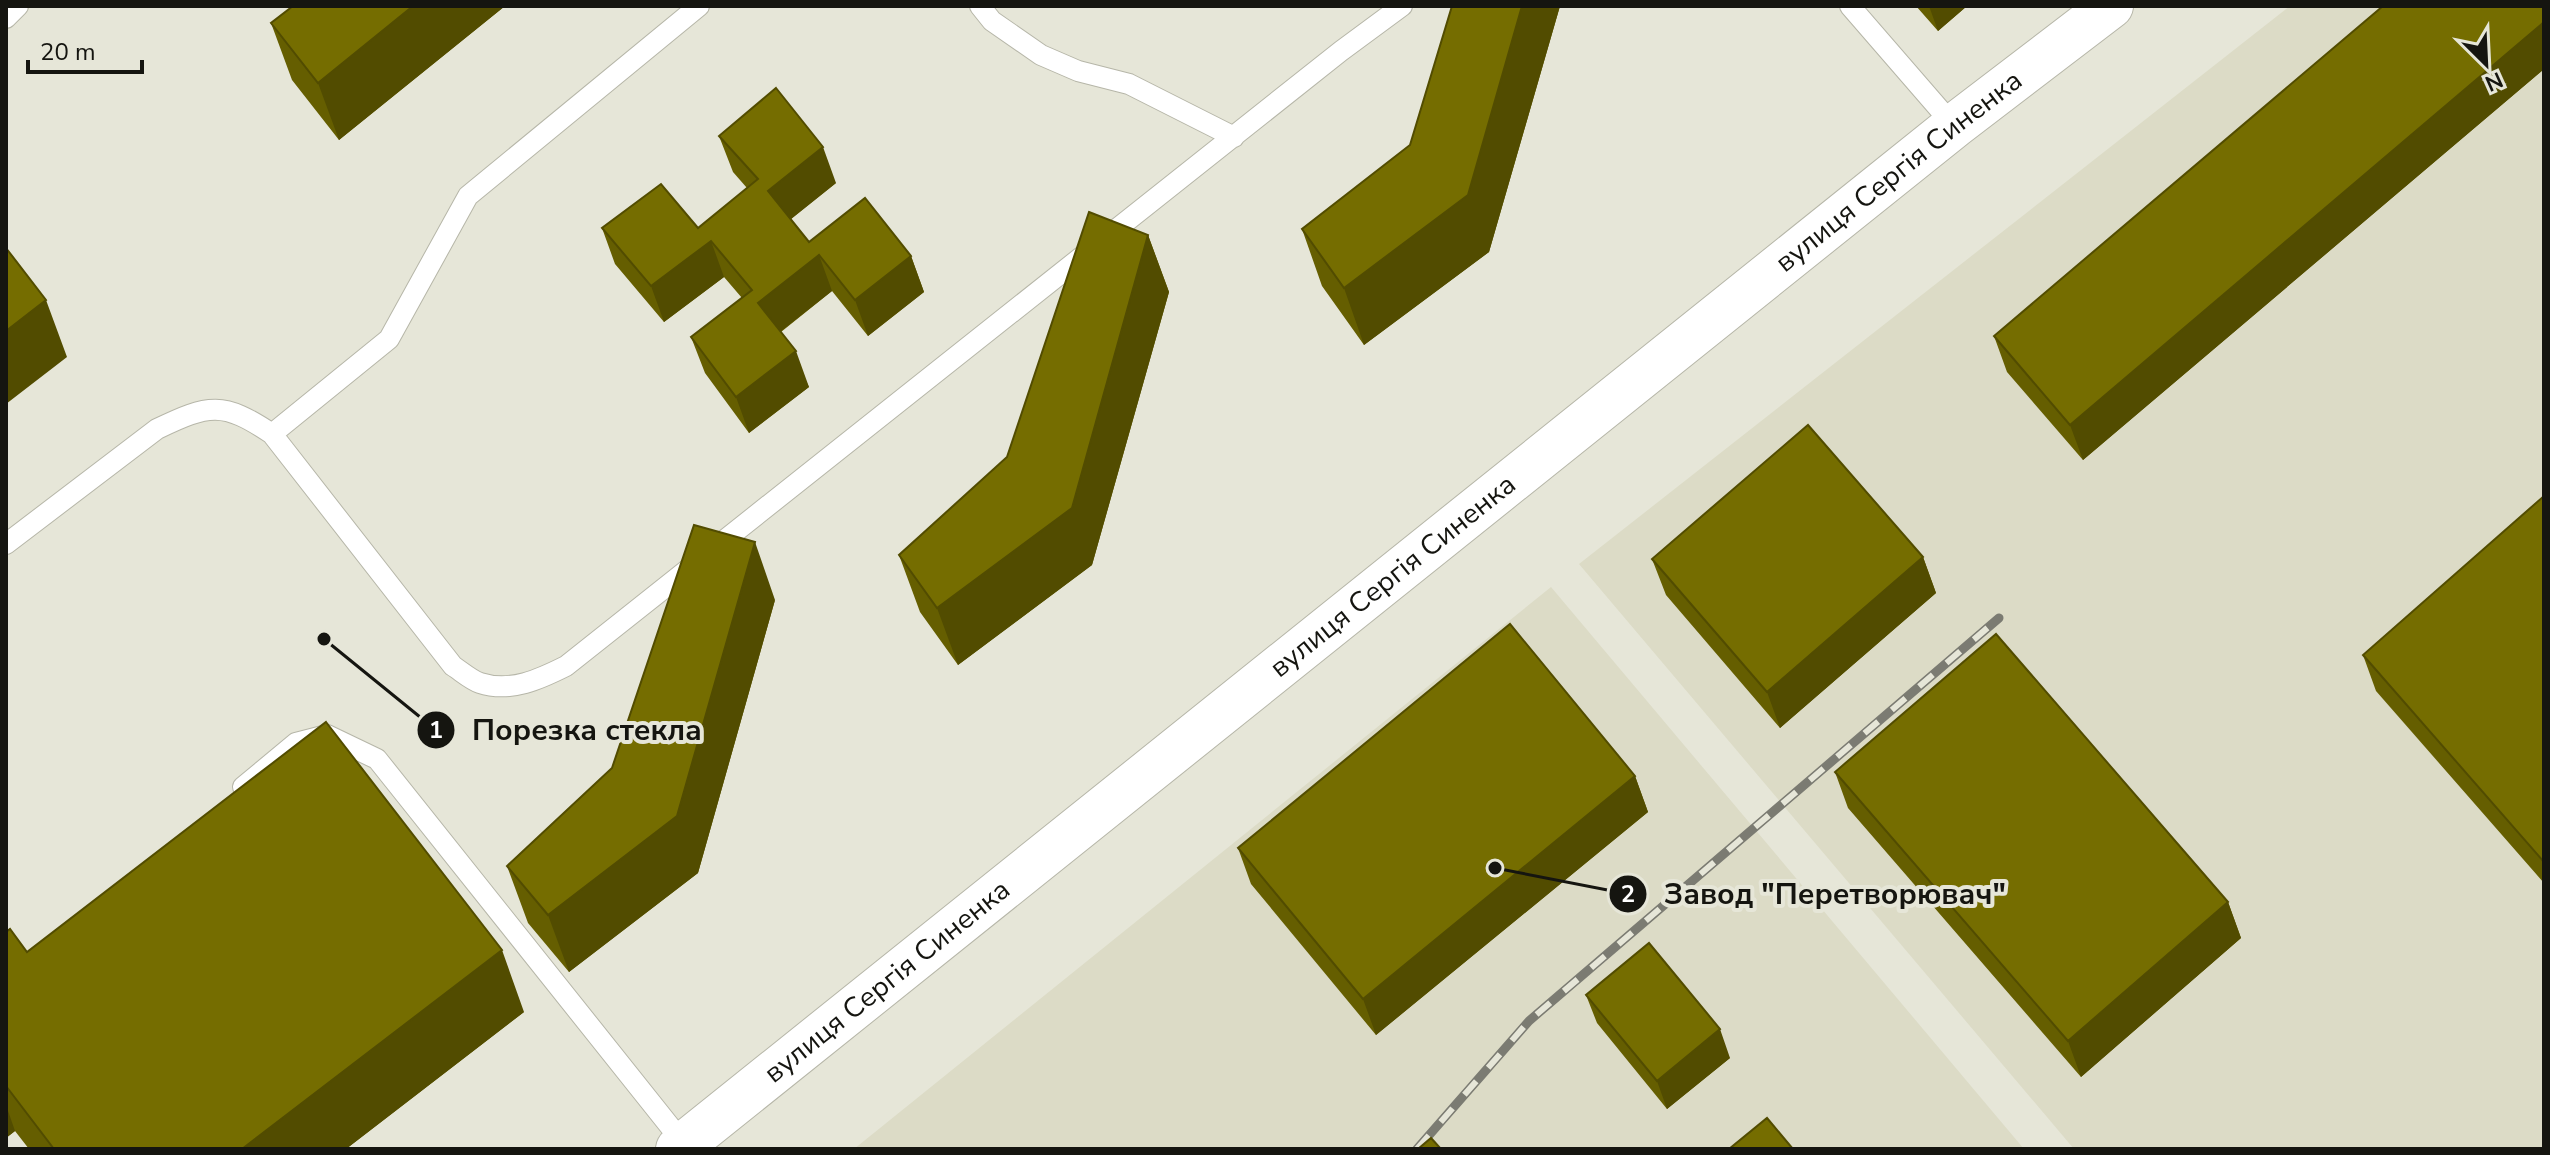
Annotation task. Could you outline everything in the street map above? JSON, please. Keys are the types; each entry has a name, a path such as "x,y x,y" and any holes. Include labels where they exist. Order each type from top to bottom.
{"street":[{"name":"вулиця Сергія Синенка","path":"681,1147 1954,126 2111,6"}],"lane":[{"path":"6,18 18,6"},
{"path":"272,434 389,339 468,196 699,6"},
{"path":"980,6 1001,28 1041,55 1078,71 1129,84 1234,137"},
{"path":"6,544 157,429 185,415 217,407 246,416 272,434 453,666 479,683 507,687 538,680 566,666 1341,51 1402,6"},
{"path":"1850,6 1954,126"},
{"path":"224,802 296,743 327,735 377,759 681,1147"}],"shaded area":[{"path":"2290,6 2544,6 2544,1149 2074,1149 1579,564"},
{"path":"1551,587 2024,1149 854,1149"}],"building":[{"path":"293,6 413,6 318,83 271,23"},
{"path":"1452,6 1522,6 1468,195 1344,288 1302,229 1410,145"},
{"path":"2383,6 2544,6 2544,22 2070,425 1994,336"},
{"path":"776,88 823,147 768,191 809,242 865,198 911,256 855,300 819,255 758,303 796,351 736,397 691,337 752,290 711,241 651,286 602,228 661,184 698,228 758,179 719,136"},
{"path":"1089,212 1148,235 1072,508 937,608 899,555 1007,457"},
{"path":"6,248 46,300 6,331"},
{"path":"1808,425 1923,557 1767,692 1652,559"},
{"path":"2544,496 2544,862 2363,655"},
{"path":"694,525 755,542 677,816 548,915 507,866 612,768"},
{"path":"1510,624 1635,776 1363,999 1238,848"},
{"path":"1996,634 2228,902 2068,1041 1835,772"},
{"path":"326,722 502,950 242,1149 54,1149 6,1086 6,932 10,929 27,952"},
{"path":"1649,943 1720,1029 1657,1081 1586,995"},
{"path":"1767,1118 1793,1149 1729,1149"},
{"path":"1431,1138 1441,1149 1418,1149"}],"railway":[{"path":"1417,1149 1529,1021 1999,618"}],"place":[{"name":"Порезка стекла","path":"324,639"},
{"name":"Завод \"Перетворювач\"","path":"1495,868"}]}
